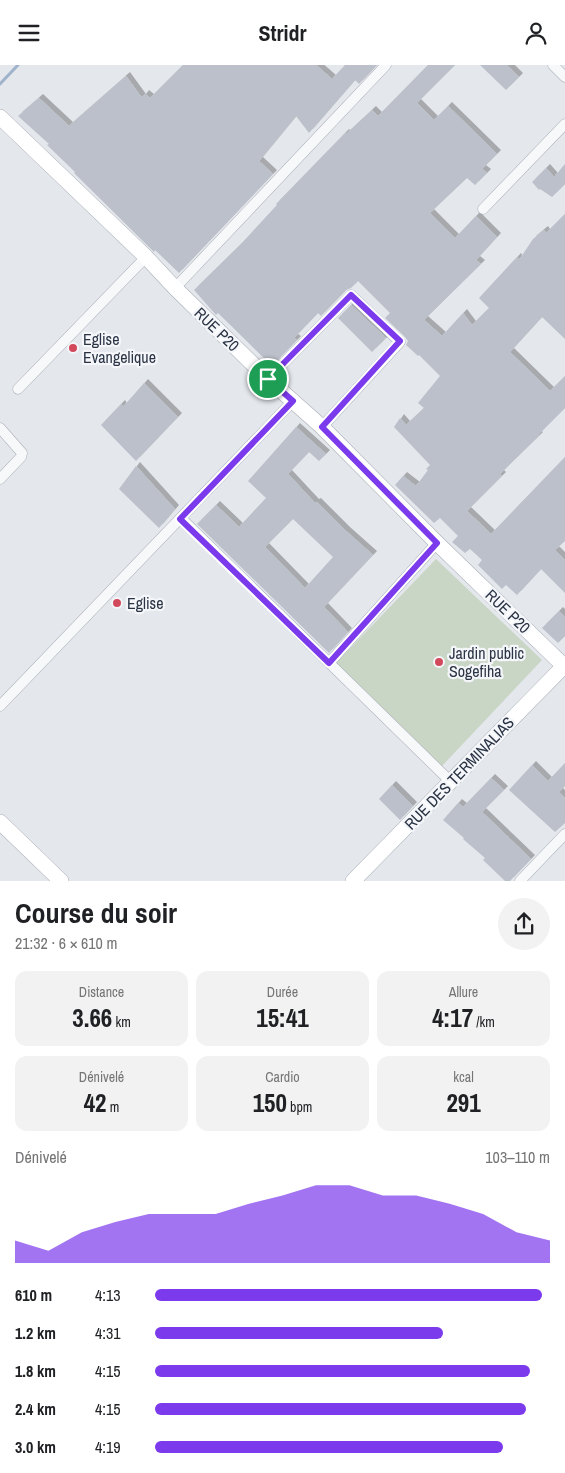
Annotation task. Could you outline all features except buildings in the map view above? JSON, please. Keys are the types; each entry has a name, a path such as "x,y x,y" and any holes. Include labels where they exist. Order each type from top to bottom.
{"street":[{"path":"175,288 386,65"},
{"path":"553,65 565,77"},
{"name":"RUE P20","path":"0,117 146,257 268,379 322,427 437,543 565,666"},
{"path":"483,209 565,124"},
{"path":"18,389 146,257"},
{"path":"268,379 351,295 400,341 322,427"},
{"path":"0,706 293,401"},
{"path":"0,428 22,453 21,457 0,479"},
{"path":"180,519 451,781"},
{"path":"329,663 437,543"},
{"name":"RUE DES TERMINALIAS","path":"353,881 565,666"},
{"path":"0,822 62,881"},
{"path":"520,881 565,834"}],"green space":[{"name":"Jardin public Sogefiha","path":"436,559 542,660 442,766 335,664"}],"waterway":[{"path":"0,84 18,65"}],"place":[{"name":"Eglise Evangelique","path":"73,348"},
{"name":"Eglise","path":"117,603"},
{"name":"Jardin public Sogefiha","path":"439,662"}],"route":[{"path":"351,295 400,341 322,427 437,543 329,663 180,519 293,401 268,379 351,295"}]}
